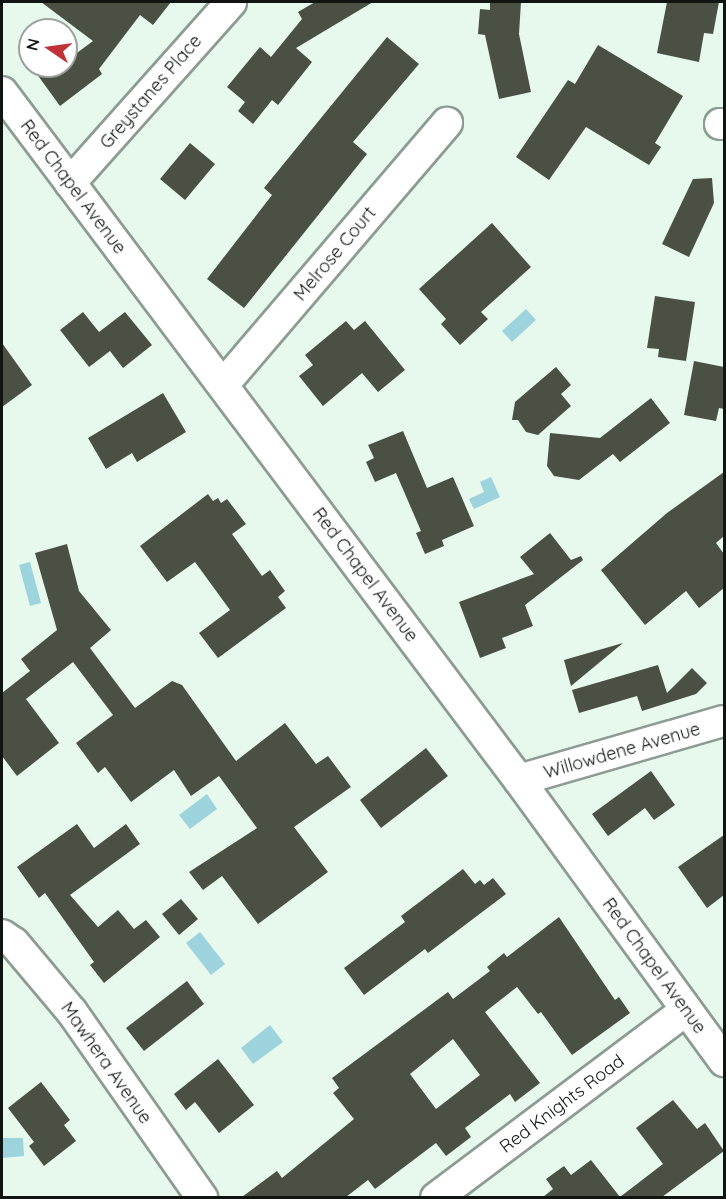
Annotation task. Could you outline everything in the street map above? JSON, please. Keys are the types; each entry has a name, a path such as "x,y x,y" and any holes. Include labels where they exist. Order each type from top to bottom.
{"street":[{"name":"Greystanes Place","path":"70,183 231,2"},
{"name":"Red Chapel Avenue","path":"2,92 519,780 724,1061"},
{"name":"Melrose Court","path":"223,385 447,123"},
{"name":"Willowdene Avenue","path":"519,780 724,721"},
{"name":"Mawhera Avenue","path":"2,935 14,943 72,1012 202,1197"},
{"name":"Red Knights Road","path":"436,1197 686,1010"}],"water":[{"path":"526,309 536,320 512,342 502,331"},
{"path":"491,477 500,497 474,509 469,499 484,492 480,482"},
{"path":"30,562 41,603 30,606 19,565"},
{"path":"207,794 217,809 190,829 179,815"},
{"path":"200,932 225,964 211,975 186,943"},
{"path":"270,1025 283,1042 253,1064 241,1048"},
{"path":"2,1138 23,1138 24,1156 2,1158"}],"building":[{"path":"41,2 171,2 153,25 140,15 99,69 102,74 60,106 40,78 78,78 78,52 93,41 78,30 78,18 62,18"},
{"path":"315,2 373,2 296,48 312,62 278,105 272,100 253,124 238,111 245,102 227,87 260,47 271,57 302,19 298,12"},
{"path":"490,2 521,2 519,34 531,92 499,99 485,35 478,34 480,9 490,10"},
{"path":"667,2 719,2 713,34 704,33 699,62 657,53"},
{"path":"387,37 419,64 353,142 367,154 244,308 207,279 272,195 264,188"},
{"path":"598,45 683,96 655,143 661,147 649,165 586,127 549,180 516,157 568,80 575,84"},
{"path":"190,143 215,164 185,200 160,179"},
{"path":"712,178 714,203 689,257 662,244 693,179"},
{"path":"492,223 531,267 481,312 488,319 460,345 441,324 446,319 419,289"},
{"path":"655,296 695,302 686,361 658,357 659,349 647,348"},
{"path":"83,312 99,332 125,312 152,345 123,368 110,351 89,367 60,330"},
{"path":"346,321 354,330 365,321 405,370 378,392 362,373 323,406 299,376 313,365 305,355"},
{"path":"2,343 32,385 2,407"},
{"path":"694,361 724,367 724,409 719,408 716,421 684,415"},
{"path":"556,367 571,385 561,394 571,406 538,435 526,432 518,420 512,420 515,402"},
{"path":"163,393 186,432 137,462 132,453 106,469 88,438"},
{"path":"651,398 670,423 620,462 613,454 579,480 554,476 547,466 550,433 600,438"},
{"path":"403,431 427,488 453,477 474,526 442,540 444,546 425,554 416,533 421,531 396,473 375,482 366,462 374,458 368,445"},
{"path":"724,472 724,536 716,543 724,554 724,588 699,608 686,591 645,625 601,570 667,513"},
{"path":"208,494 213,501 218,498 221,503 227,499 246,524 232,534 262,576 270,570 285,591 278,597 286,608 218,658 199,633 230,610 195,562 167,582 140,546"},
{"path":"550,533 571,560 581,556 583,560 525,605 533,626 502,638 506,648 480,658 459,602 534,574 520,557"},
{"path":"67,544 79,591 111,630 90,648 135,708 172,681 182,685 236,761 285,723 316,764 328,756 351,787 294,827 328,872 258,924 222,876 203,890 189,872 257,828 219,776 191,796 174,770 131,802 105,767 98,773 76,743 113,715 73,662 26,699 59,743 17,776 2,756 2,693 30,671 21,659 57,630 35,553"},
{"path":"623,643 571,686 564,660"},
{"path":"658,665 667,693 692,668 707,683 696,694 642,711 637,696 579,713 572,690"},
{"path":"426,748 448,776 381,828 360,800"},
{"path":"651,771 675,805 654,820 645,808 608,836 592,814"},
{"path":"77,824 94,848 126,824 140,844 70,895 98,927 118,910 134,929 146,920 160,937 104,983 90,965 94,962 45,893 39,898 17,867"},
{"path":"724,835 724,895 707,908 678,867"},
{"path":"463,869 475,884 480,880 484,885 493,878 506,894 428,953 425,949 364,995 344,968 405,922 401,916"},
{"path":"181,899 198,919 179,935 162,914"},
{"path":"559,917 615,1000 619,997 630,1013 572,1055 541,1012 538,1014 517,987 485,1012 540,1083 515,1102 510,1094 465,1128 471,1137 446,1156 436,1143 375,1189 368,1180 346,1197 242,1197 277,1171 282,1178 354,1119 333,1093 339,1088 332,1078 448,992 453,999 490,971 487,967 504,953 507,957","holes":["453,1039 480,1075 436,1109 410,1074"]},
{"path":"187,981 204,1004 144,1051 126,1028"},
{"path":"218,1059 254,1105 219,1133 195,1102 186,1110 174,1094"},
{"path":"41,1082 70,1120 64,1125 76,1141 44,1166 29,1146 34,1142 8,1108"},
{"path":"673,1100 697,1129 705,1123 724,1151 662,1197 620,1197 663,1164 636,1128"},
{"path":"591,1160 620,1197 543,1197 553,1189 546,1179 564,1166 571,1175"}]}
